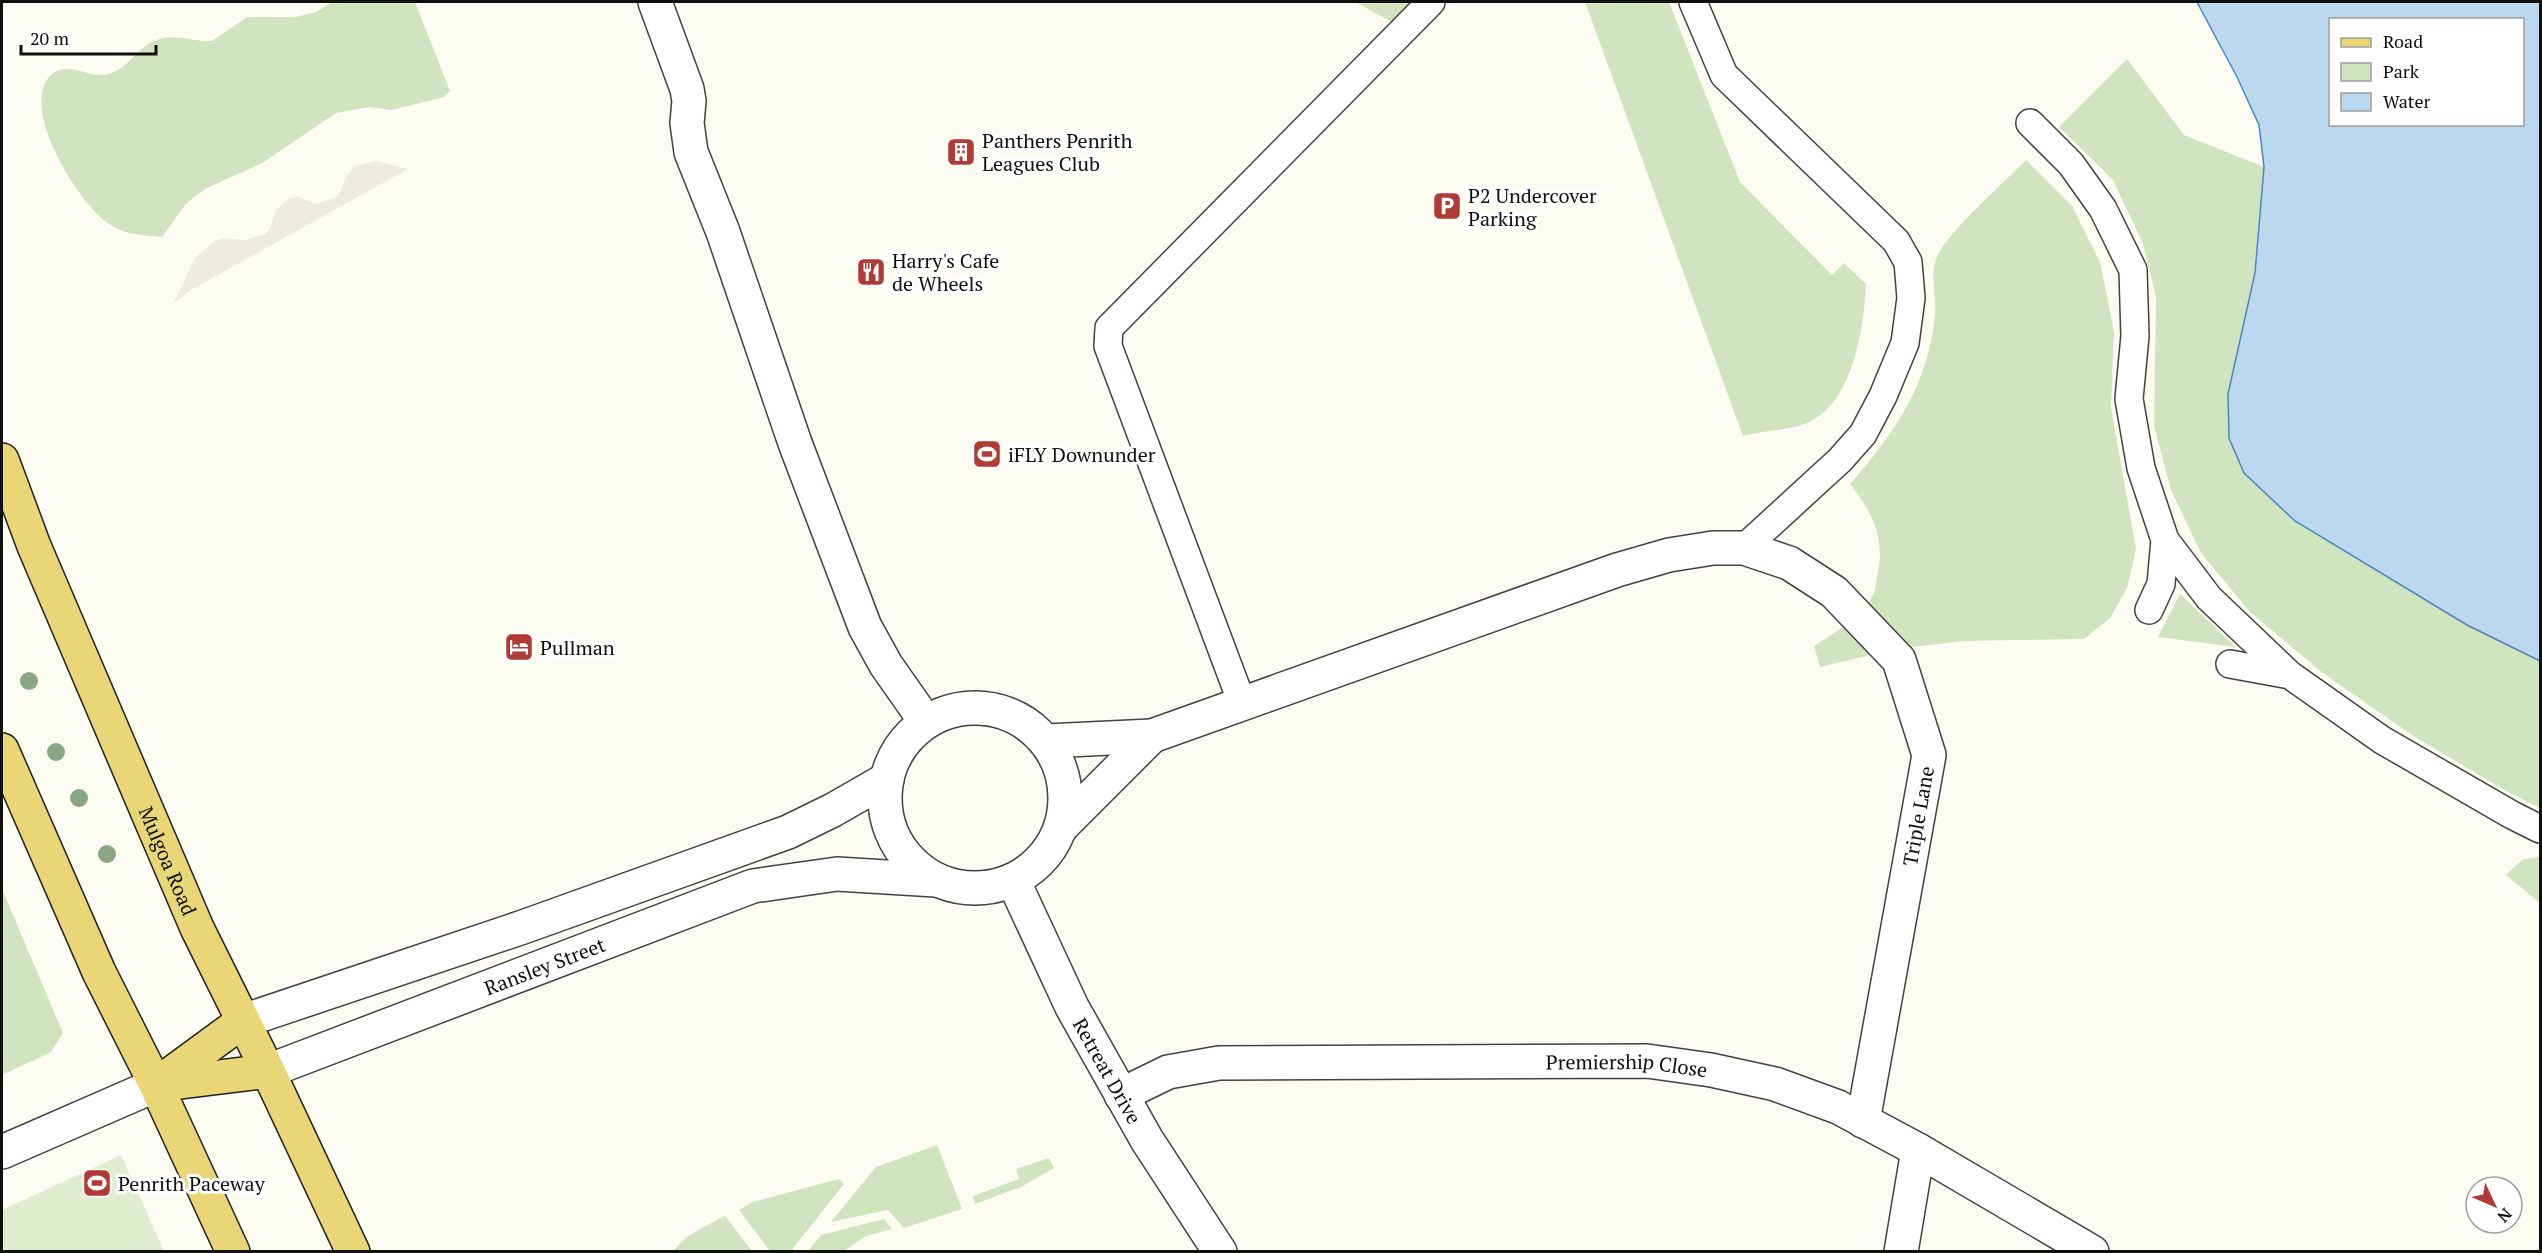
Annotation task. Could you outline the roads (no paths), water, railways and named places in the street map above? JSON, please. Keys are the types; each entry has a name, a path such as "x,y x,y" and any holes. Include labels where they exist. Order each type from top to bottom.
{"main road":[{"name":"Mulgoa Road","path":"2,460 34,546 197,928 353,1251"},
{"path":"2,750 99,972 156,1085 233,1251"},
{"name":"Ransley Street","path":"156,1085 243,1021"},
{"name":"Ransley Street","path":"156,1085 268,1071"}],"street":[{"path":"655,2 687,89 689,101 687,123 691,152 723,232 795,443 865,627 886,665 926,722"},
{"name":"Triple Lane","path":"1152,736 1617,570 1669,555 1713,548 1744,548 1789,563 1834,592 1899,660 1929,755 1863,1121"},
{"path":"968,708 990,709 1011,715 1030,726 1046,741 1063,773 1066,792 1061,827 1050,849 1034,867 1013,880 988,888 962,888 936,880 911,863 894,838 885,809 887,779 895,757 908,737 926,722 946,712 968,708"},
{"path":"1046,741 1152,736"},
{"path":"1061,827 1152,736"},
{"name":"Ransley Street","path":"243,1021 523,927 788,832 833,810 887,779"},
{"name":"Ransley Street","path":"268,1071 753,886 837,874 936,880"},
{"name":"Retreat Drive","path":"1013,880 1072,1007 1168,1173 1220,1251"},
{"name":"Premiership Close","path":"1122,1095 1168,1072 1219,1063 1647,1061 1711,1070 1775,1084 1838,1107 1918,1150 2092,1251"},
{"name":"Ransley Street","path":"2,1152 156,1085"},
{"path":"1901,1251 1918,1150"}],"lane":[{"path":"1242,703 1108,346 1109,328 1431,2"},
{"path":"1693,2 1724,75 1896,241 1908,262 1911,298 1905,343 1883,396 1863,434 1840,459 1744,548"},
{"path":"2030,123 2071,164 2103,209 2133,270 2135,336 2129,399 2141,468 2165,540 2209,598 2290,675 2382,740 2512,815 2541,828"},
{"path":"2149,610 2161,585 2165,540"},
{"path":"2230,664 2290,675"}],"water":[{"path":"2197,2 2540,2 2540,661 2467,625 2295,521 2244,473 2229,438 2228,394 2255,273 2264,167 2259,125 2237,77"}],"place":[{"name":"Panthers Penrith Leagues Club","path":"961,152"},
{"name":"P2 Undercover Parking","path":"1447,206"},
{"name":"Harry's Cafe de Wheels","path":"871,272"},
{"name":"iFLY Downunder","path":"987,454"},
{"name":"Pullman","path":"519,647"},
{"name":"Penrith Paceway","path":"97,1183"}]}
